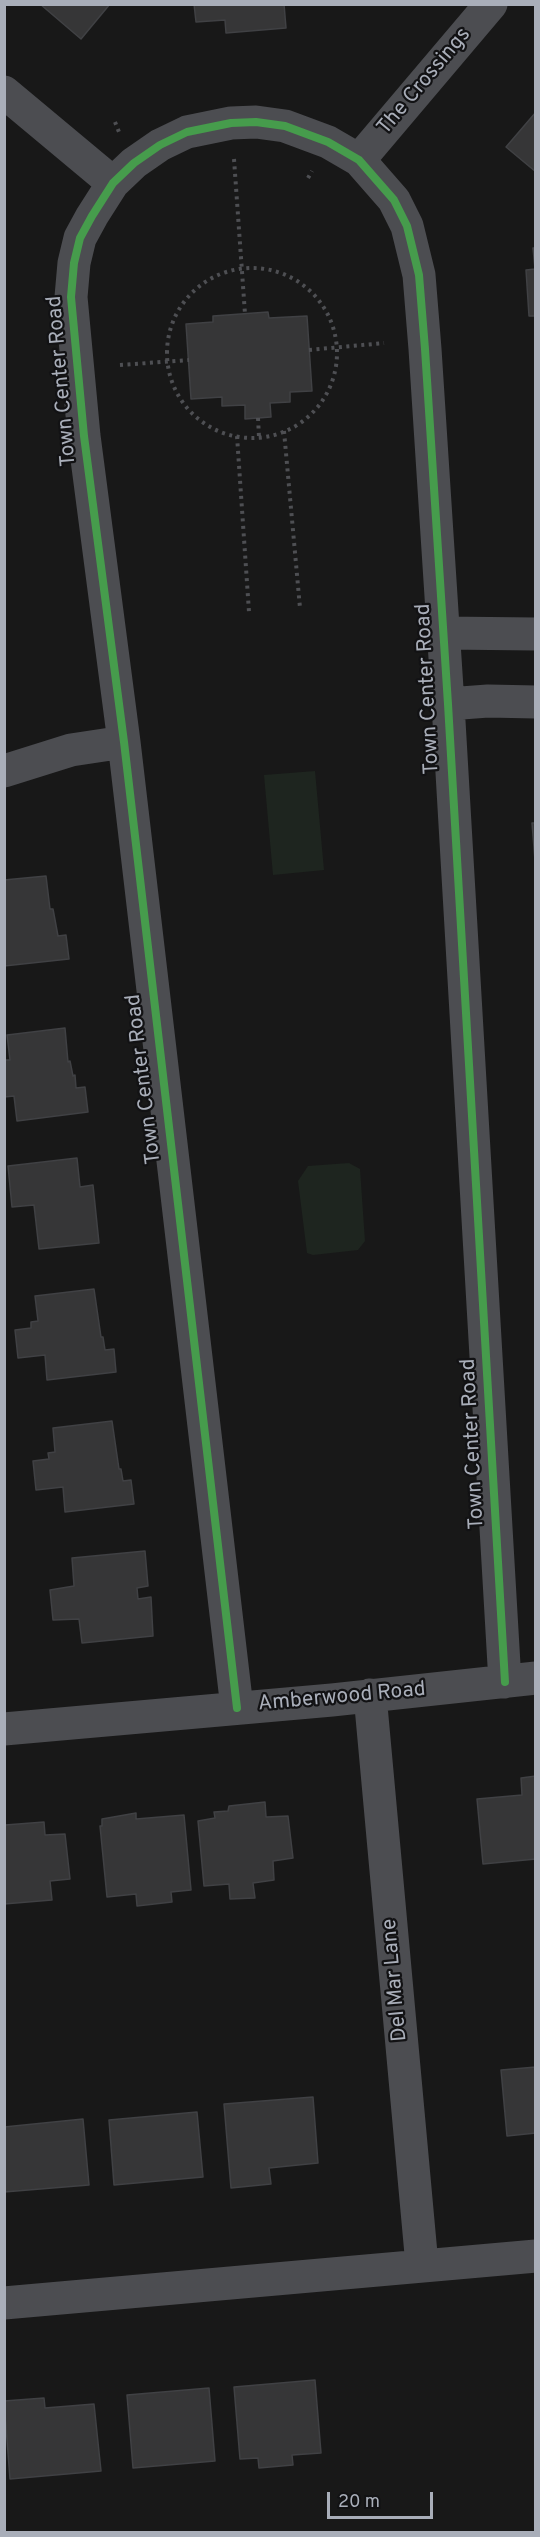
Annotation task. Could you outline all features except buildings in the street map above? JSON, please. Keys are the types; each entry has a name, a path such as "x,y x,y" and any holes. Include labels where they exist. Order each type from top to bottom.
{"street":[{"name":"The Crossings","path":"359,160 491,4"},
{"path":"4,92 113,183"},
{"name":"Town Center Road","path":"237,1708 124,742 84,436 71,297 74,262 80,238 113,183 134,163 160,145 187,132 231,123 256,122 285,126 328,142 359,160 394,200 407,226 418,275 520,1680"},
{"path":"444,633 536,634"},
{"path":"448,704 488,701 536,702"},
{"path":"4,771 71,750 124,742"},
{"name":"Amberwood Road","path":"4,1729 520,1680"},
{"name":"Del Mar Lane","path":"370,1695 422,2265"},
{"path":"4,2303 536,2256"}],"path":[{"path":"234,153 245,314"},
{"path":"243,268 280,272 306,286 329,316 337,347 335,374 325,398 306,419 284,431 259,437 237,436 218,431 192,412 174,386 168,361 170,332 186,299 199,286 218,274 243,268"},
{"path":"309,350 384,343"},
{"path":"120,365 189,360"},
{"path":"258,418 259,437"},
{"path":"284,431 300,608"},
{"path":"237,436 249,612"}],"shaded area":[{"path":"315,771 324,870 273,875 264,775"},
{"path":"349,1163 360,1169 365,1241 358,1250 313,1255 307,1253 298,1181 308,1166"}],"cycle path":[{"path":"237,1708 124,742 84,436 71,297 74,263 80,238 113,183 134,163 160,145 187,132 231,123 256,122 285,126 328,142 359,160 394,200 407,226 419,275 448,704 505,1682"}]}
